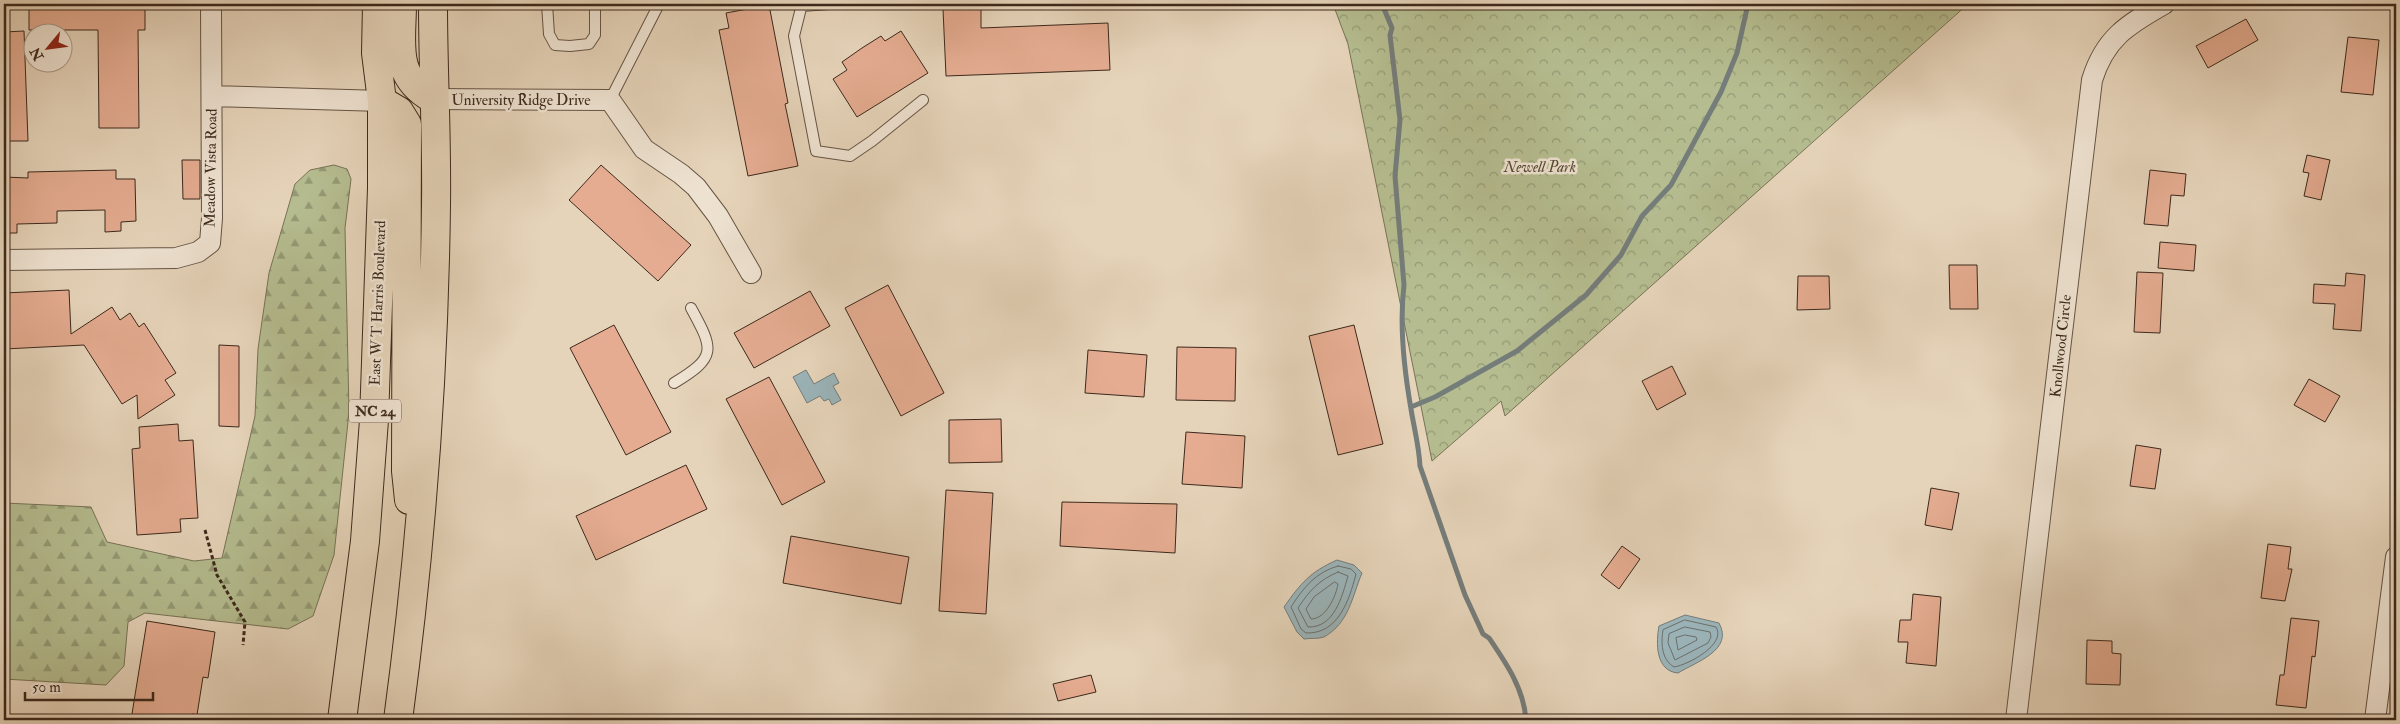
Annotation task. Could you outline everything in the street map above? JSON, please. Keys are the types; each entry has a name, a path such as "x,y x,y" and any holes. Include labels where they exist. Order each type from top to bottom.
{"main road":[{"name":"East W T Harris Boulevard","path":"342,720 365,540 374,420 380,298 382,100 376,53 376,4"},
{"path":"402,4 404,69 413,85 433,99"},
{"path":"398,720 416,569 427,448 434,294 436,150 433,99 433,4"},
{"path":"382,100 399,112 407,124 406,471 416,569"}],"street":[{"name":"Meadow Vista Road","path":"4,260 170,258 198,252 210,243 212,218 211,4"},
{"name":"Knollwood Circle","path":"2016,720 2092,80 2098,59 2108,44 2121,32 2164,4"},
{"path":"212,96 382,100"},
{"name":"University Ridge Drive","path":"433,99 610,100 644,149 681,174 696,187 718,216 750,273"},
{"path":"2376,720 2392,622 2396,557"}],"lane":[{"path":"547,4 550,34 555,45 570,46 589,44 595,35 595,4"},
{"name":"University Ridge Drive","path":"610,100 659,4"},
{"path":"829,4 802,5 794,36 816,151 850,156 923,100"},
{"path":"674,383 699,368 706,359 708,342 691,308"}],"path":[{"path":"205,530 221,583 245,622 243,645"}],"green space":[{"name":"Newell Park","path":"1333,4 1968,4 1505,416 1501,401 1432,461 1348,44"},
{"path":"334,165 347,169 351,179 345,228 349,412 334,555 313,616 288,629 145,613 128,622 124,666 106,685 4,679 4,503 91,507 107,542 194,561 222,558 255,416 258,349 269,273 295,184 310,170"}],"water":[{"path":"806,370 814,384 834,373 839,383 833,386 841,400 832,405 829,399 824,401 820,396 807,403 793,377"},
{"path":"1337,560 1354,565 1362,573 1349,609 1339,624 1324,637 1304,639 1297,632 1284,607 1307,579"},
{"path":"1685,615 1719,623 1722,632 1721,641 1711,654 1678,673 1670,671 1661,661 1658,633 1659,626"}],"building":[{"path":"29,4 145,4 145,30 138,30 139,128 99,128 98,30 72,30 72,22 29,22"},
{"path":"769,5 788,103 785,104 798,166 748,176 719,30 729,28 726,13"},
{"path":"981,8 981,28 1108,23 1110,70 946,76 943,9"},
{"path":"2246,19 2258,40 2208,68 2196,46"},
{"path":"22,31 22,72 25,72 28,141 4,141 4,32"},
{"path":"901,31 928,73 857,117 833,79 847,70 842,62 881,36 885,41"},
{"path":"2348,37 2379,40 2373,95 2341,92"},
{"path":"2307,155 2330,160 2321,200 2304,196 2309,173 2303,172"},
{"path":"182,160 200,160 200,199 183,199"},
{"path":"601,165 691,245 658,281 569,200"},
{"path":"116,170 116,179 135,179 136,221 121,222 121,231 105,232 105,210 57,211 57,223 17,224 17,233 4,233 4,177 28,178 28,172"},
{"path":"2150,170 2186,174 2184,196 2171,195 2168,226 2144,224"},
{"path":"2160,242 2196,245 2194,271 2158,268"},
{"path":"1949,265 1977,265 1978,309 1950,309"},
{"path":"2137,272 2163,273 2160,333 2134,332"},
{"path":"2346,273 2365,275 2361,331 2333,329 2335,304 2313,303 2314,284 2345,286"},
{"path":"1798,276 1829,276 1830,309 1797,310"},
{"path":"888,285 944,393 901,416 845,308"},
{"path":"69,290 71,334 112,307 120,320 130,313 139,327 144,323 176,373 165,380 175,395 138,419 137,395 122,404 84,345 4,349 4,293"},
{"path":"810,291 830,326 754,368 734,333"},
{"path":"614,325 671,432 626,455 570,348"},
{"path":"1354,325 1383,444 1338,455 1309,336"},
{"path":"219,345 239,346 239,427 219,426"},
{"path":"1177,347 1236,348 1235,401 1176,400"},
{"path":"1088,350 1147,355 1144,397 1085,393"},
{"path":"1672,366 1686,394 1657,410 1642,381"},
{"path":"769,377 825,482 782,505 726,399"},
{"path":"2309,379 2340,396 2325,422 2294,405"},
{"path":"1001,419 1002,462 949,463 949,420"},
{"path":"178,424 179,441 193,440 198,518 180,519 181,532 137,535 132,449 140,448 139,427"},
{"path":"1186,432 1245,436 1242,488 1182,484"},
{"path":"2136,445 2161,449 2155,489 2130,486"},
{"path":"686,465 707,509 596,560 576,516"},
{"path":"1931,488 1959,493 1952,530 1925,525"},
{"path":"946,490 993,493 986,614 939,611"},
{"path":"1062,502 1177,504 1175,553 1060,546"},
{"path":"791,536 909,557 901,604 783,583"},
{"path":"2268,544 2291,547 2288,569 2292,569 2285,601 2261,598"},
{"path":"1622,546 1640,559 1619,589 1601,575"},
{"path":"1913,594 1941,597 1936,666 1906,663 1908,642 1898,642 1900,620 1911,620"},
{"path":"2291,618 2319,621 2315,657 2312,656 2306,708 2276,705 2280,675 2284,675"},
{"path":"147,621 215,632 208,678 203,677 197,715 192,714 191,720 131,720"},
{"path":"2087,640 2112,641 2112,653 2121,654 2120,685 2086,684"},
{"path":"1091,675 1096,692 1058,701 1053,684"}],"waterway":[{"path":"1382,4 1392,28 1390,35 1400,120 1395,176 1404,285 1403,347 1406,379 1418,444 1420,466 1465,595 1483,634 1489,638 1502,657 1518,687 1525,709 1526,720"},
{"path":"1411,407 1435,397 1517,351 1586,295 1621,255 1642,216 1671,185 1721,92 1737,53 1748,4"}]}
